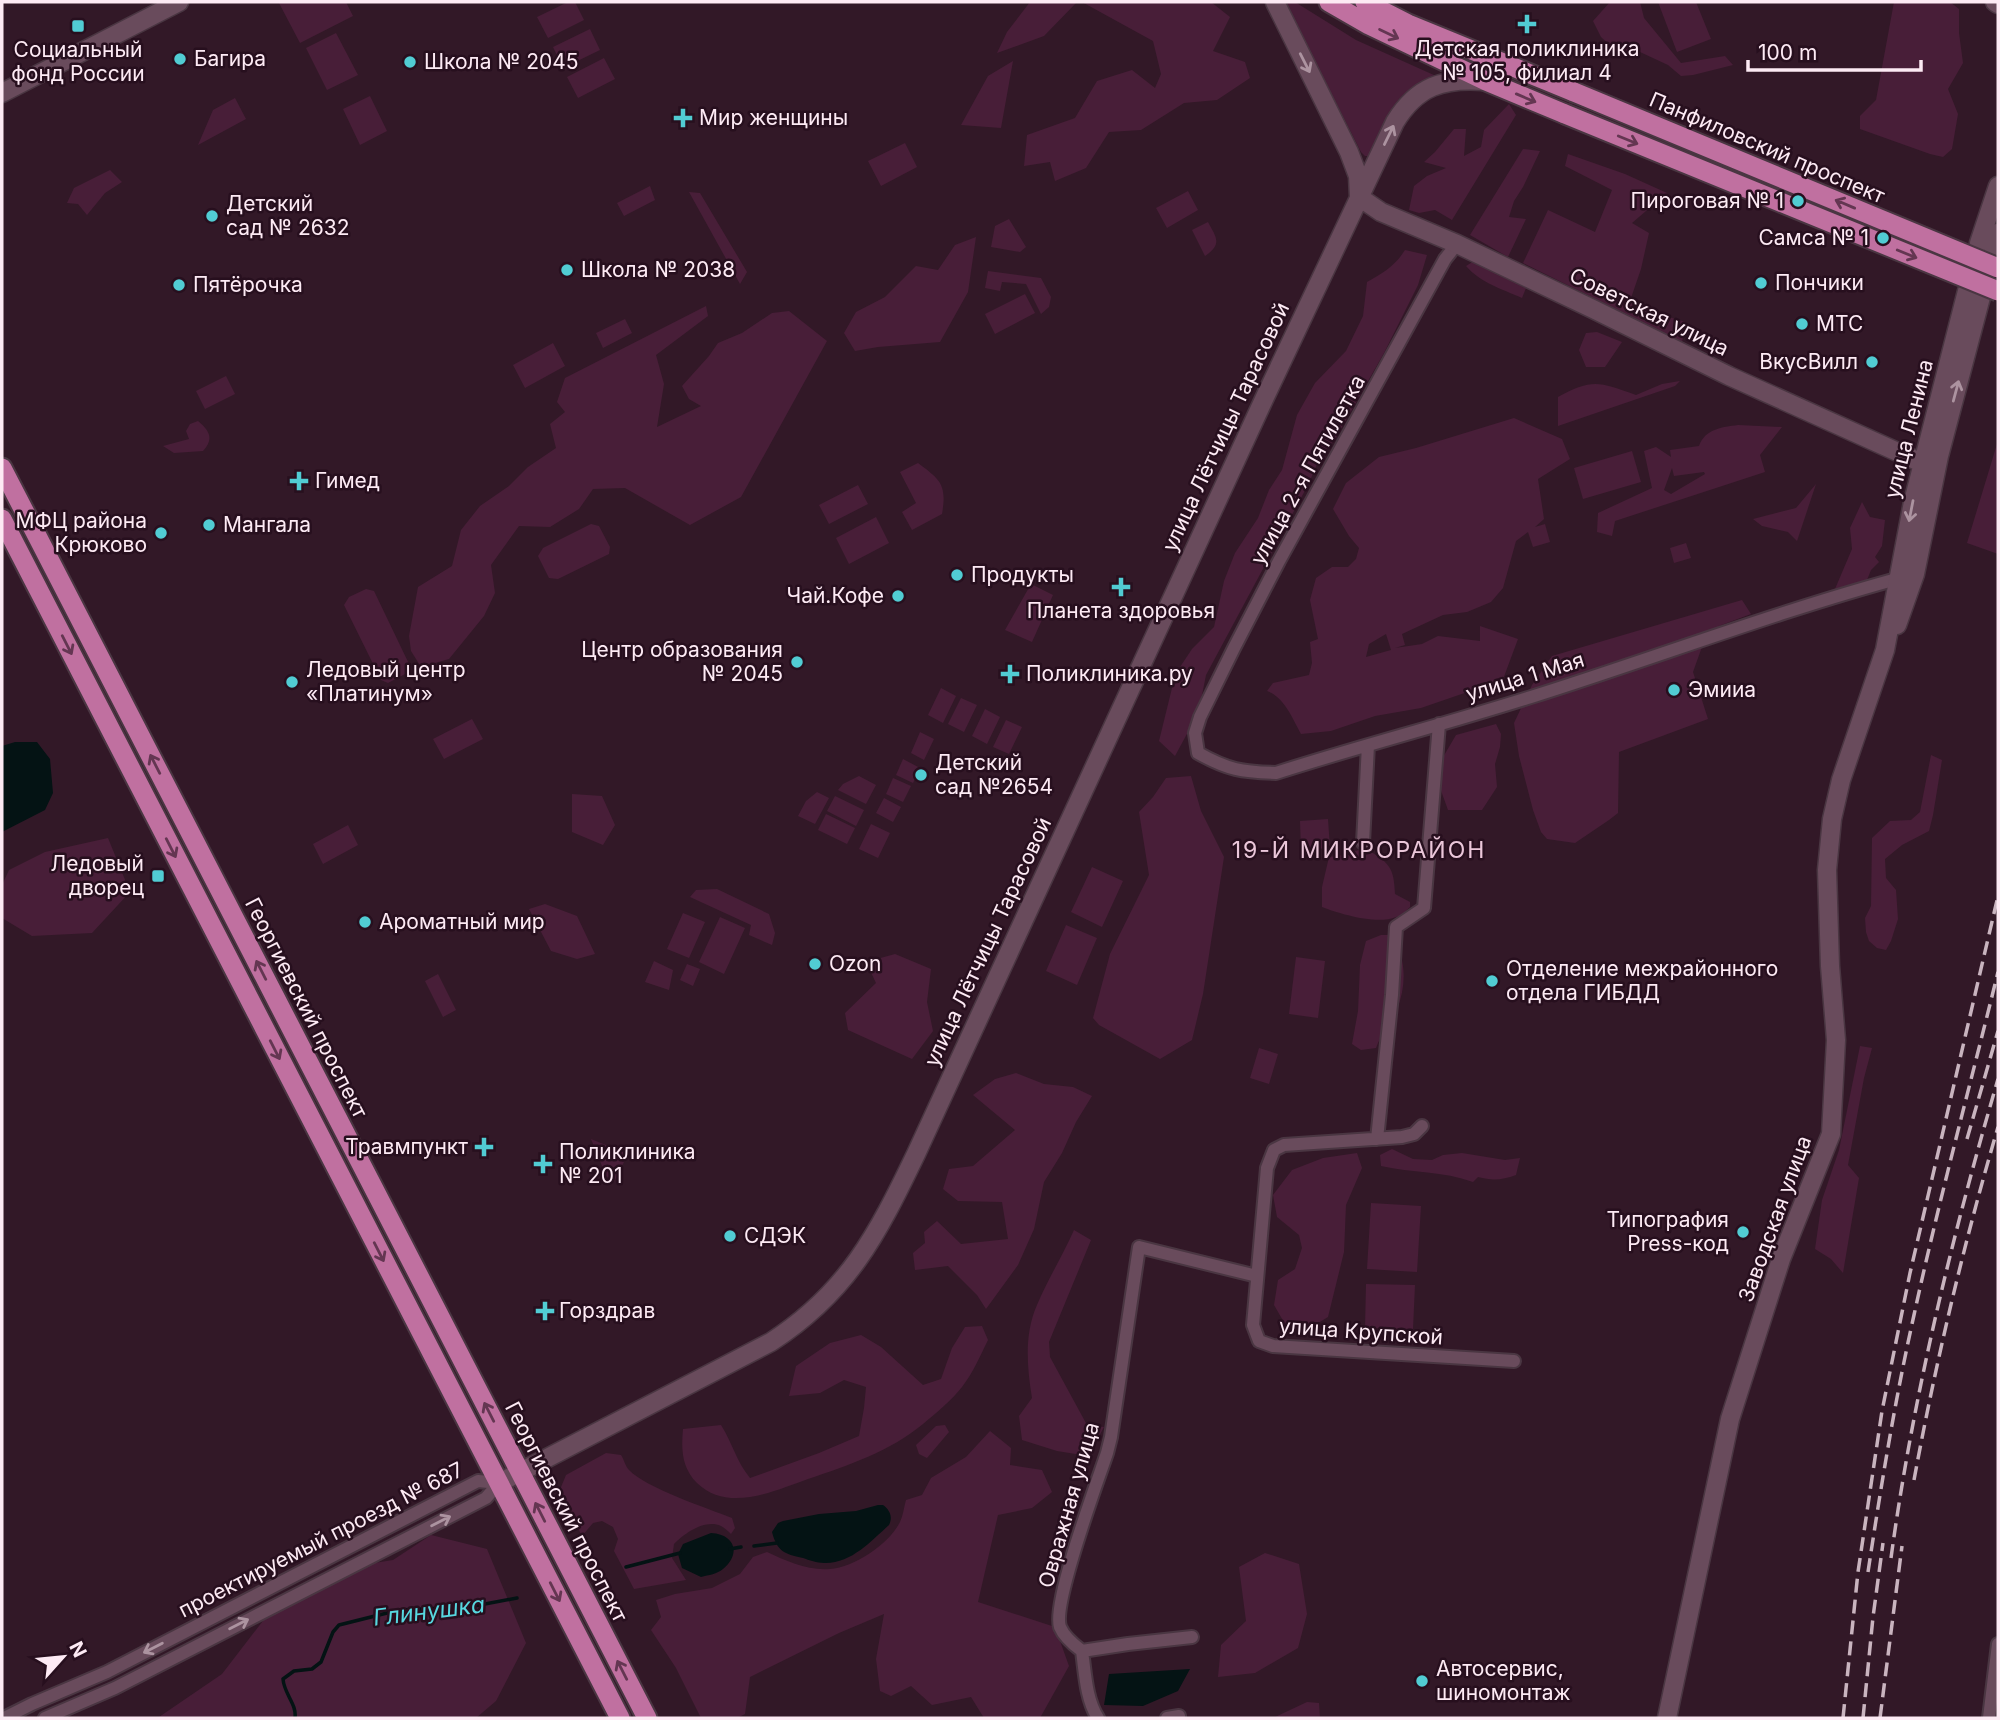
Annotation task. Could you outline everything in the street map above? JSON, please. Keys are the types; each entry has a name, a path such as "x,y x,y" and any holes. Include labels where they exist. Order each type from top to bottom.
{"main road":[{"path":"2,93 179,2"},
{"path":"1275,2 1352,159 1360,186 1359,197"},
{"path":"1329,2 1369,25 1486,81"},
{"name":"Панфиловский проспект","path":"1365,2 1408,24 1574,92 1992,248"},
{"path":"1394,2 1398,13 1408,24"},
{"name":"улица Лётчицы Тарасовой","path":"499,1483 771,1342 820,1304 860,1258 912,1164 1265,397 1395,122 1412,99 1432,86 1449,81 1486,81"},
{"name":"Панфиловский проспект","path":"1486,81 1982,293"},
{"path":"1992,248 1998,186"},
{"name":"Советская улица","path":"1359,197 1381,212 1457,244 1729,376 1930,459"},
{"name":"улица Ленина","path":"1907,576 1930,459 1982,293"},
{"name":"Георгиевский проспект","path":"2,468 647,1718"},
{"path":"2,519 620,1718"},
{"name":"Заводская улица","path":"1667,1718 1730,1419 1781,1259 1831,1134 1836,1040 1827,870 1832,819 1841,780 1885,650 1904,609 1907,576"}],"street":[{"name":"улица 2-я Пятилетка","path":"1200,717 1279,561 1446,259 1457,244"},
{"name":"улица 1 Мая","path":"1200,717 1195,733 1198,753 1221,766 1251,772 1276,772 1562,687 1808,604 1907,576"},
{"path":"45,603 50,606 59,604 67,594"},
{"path":"1377,1139 1396,927 1424,908 1439,724"},
{"path":"1363,843 1368,745"},
{"name":"улица Крупской","path":"1422,1126 1415,1134 1402,1137 1284,1145 1274,1150 1267,1168 1253,1325 1259,1342 1273,1346 1514,1361"},
{"name":"Овражная улица","path":"1082,1651 1072,1644 1061,1630 1059,1615 1072,1559 1111,1437 1139,1247 1257,1276"},
{"name":"проектируемый проезд № 687","path":"4,1718 32,1703 107,1672 478,1481 499,1483"},
{"name":"проектируемый проезд № 687","path":"45,1718 115,1688 486,1498 499,1483"},
{"path":"1098,1718 1094,1712 1082,1651 1192,1637"},
{"path":"1989,1718 1998,1644"}],"shaded area":[{"path":"346,2 353,16 300,43 279,3"},
{"path":"568,2 575,2 584,20 548,38 537,17"},
{"path":"1030,2 1077,2 1044,36 997,53 1007,32"},
{"path":"1082,2 1211,2 1230,17 1213,51 1245,62 1250,78 1217,100 1184,103 1141,130 1109,132 1086,168 1055,181 1050,162 1024,166 1027,135 1075,118 1097,81 1132,70 1155,88 1161,74 1153,41"},
{"path":"1285,2 1295,2 1356,40 1436,76 1410,89 1394,105 1370,156 1361,152"},
{"path":"1610,2 1640,2 1644,18 1681,63 1725,56 1733,65 1681,76 1668,65 1640,52 1616,51 1601,37 1593,21"},
{"path":"1658,2 1696,2 1711,39 1677,52"},
{"path":"1894,2 1950,2 1959,9 1963,63 1948,89 1958,114 1952,149 1943,157 1860,129 1860,116 1876,100"},
{"path":"590,29 600,50 563,68 553,47"},
{"path":"336,33 358,75 327,90 306,48"},
{"path":"604,58 615,79 578,98 567,77"},
{"path":"1013,61 1001,128 961,125 988,76"},
{"path":"370,96 387,131 360,145 343,109"},
{"path":"235,98 246,119 198,145 213,110"},
{"path":"1509,104 1516,115 1452,220 1435,210 1419,213 1409,210 1414,186 1427,176 1446,168 1424,162 1454,129 1466,129 1464,156 1481,147 1484,130"},
{"path":"905,143 917,167 881,186 868,161"},
{"path":"1523,149 1540,151 1514,201 1509,217 1526,219 1508,257 1470,235"},
{"path":"1568,154 1625,174 1667,193 1632,223 1649,233 1631,298 1648,311 1686,322 1682,342 1523,263 1548,210 1595,232 1612,190 1565,166"},
{"path":"110,170 122,182 105,193 87,215 78,204 67,203 74,188"},
{"path":"650,186 655,200 624,216 617,203"},
{"path":"1188,191 1198,210 1167,228 1156,208"},
{"path":"689,192 700,193 747,272 740,284"},
{"path":"1009,219 1026,247 1020,252 991,247 995,226"},
{"path":"1208,222 1216,244 1205,256 1192,230"},
{"path":"976,237 968,292 940,342 855,351 844,333 856,312 885,297 916,266 938,270 955,245"},
{"path":"1405,250 1427,255 1418,285 1384,353 1334,441 1320,457 1309,483 1206,675 1202,695 1188,732 1175,756 1159,741 1180,667 1192,649 1214,627 1224,581 1235,553 1258,518 1269,490 1282,470 1297,415 1315,383 1346,351 1363,316 1367,282 1388,269"},
{"path":"1474,261 1526,288 1522,298 1478,277 1466,266"},
{"path":"988,271 1041,278 1051,297 1049,307 1041,314 1026,284 1002,282 1000,291 985,288"},
{"path":"1025,294 1035,313 995,334 985,314"},
{"path":"706,306 708,316 656,355 664,384 657,427 701,406 689,399 682,386 718,343 742,333 772,313 789,311 827,341 741,497 690,525 625,488 593,489 579,509 550,527 519,526 491,565 495,593 484,616 449,659 421,667 411,651 409,636 418,587 452,566 461,530 480,506 556,448 550,424 565,412 557,402 565,378"},
{"path":"625,319 632,333 603,348 596,333"},
{"path":"1597,332 1622,342 1605,367 1586,367 1579,350 1586,333"},
{"path":"553,343 565,366 525,388 513,365"},
{"path":"226,376 235,394 205,409 196,391"},
{"path":"1680,381 1675,386 1558,426 1558,397 1580,387 1604,385 1636,395 1662,384"},
{"path":"1514,418 1562,439 1570,459 1538,479 1544,519 1535,527 1545,524 1550,542 1533,547 1528,532 1516,541 1503,588 1491,602 1467,612 1443,615 1402,634 1405,645 1395,648 1422,644 1438,636 1480,641 1480,626 1518,639 1502,682 1421,708 1375,716 1331,731 1301,734 1283,703 1267,691 1273,683 1309,675 1312,663 1310,642 1318,639 1310,600 1316,578 1332,567 1348,567 1356,559 1359,548 1333,509 1346,483 1379,457","holes":["1386,634 1391,650 1366,657 1369,644"]},
{"path":"198,421 209,435 209,443 203,451 174,453 163,446 189,439 186,431 190,424"},
{"path":"1738,425 1782,427 1760,455 1765,472 1615,521 1612,536 1597,532 1598,513 1652,488 1644,451 1656,447 1671,457 1670,450 1699,446 1710,432","holes":["1672,468 1674,476 1704,472 1705,474 1671,494 1664,490"]},
{"path":"1998,445 1998,554 1967,543"},
{"path":"1632,451 1641,482 1583,499 1574,468"},
{"path":"918,463 937,479 944,496 942,514 912,530 902,512 916,503 900,472"},
{"path":"1816,484 1797,541 1788,532 1762,526 1753,519 1796,508"},
{"path":"858,485 868,504 829,524 819,505"},
{"path":"1862,502 1870,517 1885,520 1882,546 1875,557 1879,562 1871,570 1867,580 1835,589 1852,549 1850,528"},
{"path":"876,517 889,543 849,564 836,538"},
{"path":"591,524 599,526 610,547 609,554 558,579 549,578 538,556 543,548"},
{"path":"1686,543 1691,558 1674,563 1670,548"},
{"path":"1031,584 1053,595 1032,642 1005,630"},
{"path":"366,589 374,591 410,666 407,673 388,683 381,680 344,605 349,597"},
{"path":"1742,600 1751,614 1719,626 1703,644 1693,672 1708,719 1619,752 1618,813 1575,843 1547,839 1541,832 1533,810 1519,756 1514,723 1532,685 1552,656"},
{"path":"941,688 956,696 943,723 928,715"},
{"path":"961,698 977,705 964,732 948,724"},
{"path":"985,709 1000,717 987,744 972,736"},
{"path":"472,719 483,739 444,759 433,739"},
{"path":"1006,720 1022,727 1009,754 993,747"},
{"path":"1496,724 1501,734 1495,764 1497,787 1482,810 1448,810 1439,785 1439,764 1456,735"},
{"path":"920,732 934,739 924,760 911,753"},
{"path":"15,742 37,742 50,759 53,793 45,810 2,832 2,746"},
{"path":"1931,755 1942,760 1929,831 1902,845 1885,859 1886,878 1896,890 1898,919 1886,950 1877,948 1869,941 1865,918 1871,906 1872,838 1890,821 1911,820 1920,812"},
{"path":"903,759 920,768 913,783 896,775"},
{"path":"859,776 876,785 866,804 838,790 843,784"},
{"path":"1191,776 1201,811 1224,857 1203,994 1192,1040 1160,1059 1099,1025 1093,1018 1110,954 1149,875 1139,812 1166,778"},
{"path":"893,778 911,786 903,802 886,794"},
{"path":"817,792 829,798 815,824 798,816 806,801"},
{"path":"572,794 602,796 615,825 603,845 572,832"},
{"path":"835,796 864,810 856,826 827,811"},
{"path":"884,798 901,807 893,822 876,813"},
{"path":"826,814 855,828 847,844 818,830"},
{"path":"1328,819 1330,848 1301,850 1300,821"},
{"path":"871,824 890,833 878,858 859,849"},
{"path":"348,825 358,845 323,864 313,844"},
{"path":"108,838 130,892 92,933 32,936 2,918 2,885 9,870 45,852"},
{"path":"1365,848 1389,866 1395,894 1410,902 1410,907 1400,916 1369,919 1322,907 1322,887 1329,857"},
{"path":"1092,867 1123,881 1102,927 1071,912"},
{"path":"717,889 769,914 775,933 772,945 749,935 751,925 690,897 696,890"},
{"path":"545,904 577,916 595,954 577,959 551,951 529,909"},
{"path":"683,913 705,922 689,958 667,949"},
{"path":"720,917 745,928 724,974 699,962"},
{"path":"1066,925 1097,938 1077,985 1046,971"},
{"path":"1381,935 1392,935 1397,944 1404,981 1397,1009 1376,1048 1361,1050 1352,1044 1358,1011 1360,965 1366,941"},
{"path":"895,954 931,969 927,1002 933,1031 912,1059 848,1030 845,1013 876,983 866,962"},
{"path":"1296,957 1325,961 1318,1018 1289,1014"},
{"path":"654,961 673,970 669,990 645,982"},
{"path":"687,964 700,969 693,986 680,980"},
{"path":"438,974 456,1010 443,1017 425,981"},
{"path":"1860,1046 1872,1048 1848,1165 1859,1178 1843,1273 1831,1259 1815,1249 1822,1200 1839,1150"},
{"path":"1259,1048 1278,1054 1269,1084 1250,1078"},
{"path":"1016,1073 1044,1084 1073,1087 1092,1096 1044,1182 1034,1229 1018,1265 986,1309 977,1295 948,1266 915,1270 913,1253 925,1243 924,1232 937,1221 961,1244 1008,1239 1002,1202 958,1201 943,1189 949,1169 973,1166 1015,1130 973,1095 995,1079"},
{"path":"591,1139 628,1154 614,1182 606,1176"},
{"path":"1392,1149 1413,1159 1432,1160 1443,1155 1462,1153 1505,1160 1520,1158 1516,1175 1497,1179 1478,1177 1473,1182 1381,1166 1380,1155"},
{"path":"1357,1153 1362,1168 1346,1205 1344,1252 1328,1317 1310,1328 1285,1324 1274,1305 1278,1280 1295,1269 1302,1248 1299,1235 1277,1217 1273,1195 1292,1170 1323,1158"},
{"path":"1371,1203 1421,1206 1417,1272 1367,1269"},
{"path":"1074,1230 1091,1240 1049,1342 1050,1357 1087,1425 1104,1427 1088,1456 1057,1451 1022,1440 1019,1416 1032,1398 1028,1351 1033,1316"},
{"path":"1366,1284 1415,1285 1413,1329 1365,1328"},
{"path":"982,1326 988,1340 973,1370 949,1402 910,1434 868,1457 781,1489 737,1498 709,1492 697,1483 685,1465 683,1429 721,1425 750,1478 859,1436 866,1387 844,1380 820,1393 789,1396 796,1366 830,1343 861,1335 881,1347 923,1385 941,1379 952,1348 965,1327"},
{"path":"945,1425 949,1432 927,1458 919,1454 916,1445 936,1426"},
{"path":"990,1431 1011,1448 1010,1465 1042,1470 1052,1492 1032,1508 998,1515 978,1602 1055,1627 1069,1666 1040,1718 984,1718 971,1697 932,1705 911,1686 891,1696 880,1691 876,1659 884,1614 750,1677 745,1714 737,1718 701,1718 676,1668 651,1630 661,1617 656,1600 712,1588 740,1574 753,1557 767,1552 798,1565 822,1569 840,1567 860,1559 880,1546 895,1530 901,1520 906,1500 922,1495 931,1478 966,1457"},
{"path":"606,1453 621,1455 626,1467 649,1484 732,1518 735,1528 731,1534 721,1526 708,1524 689,1532 674,1544 672,1558 686,1580 634,1589 614,1551 618,1539 613,1527 602,1521 593,1523 582,1536 559,1492 566,1475"},
{"path":"883,1505 889,1511 889,1525 868,1544 843,1560 824,1563 786,1553 776,1544 772,1532 778,1523 783,1521 856,1511"},
{"path":"711,1533 725,1537 733,1545 734,1551 729,1563 718,1572 701,1577 682,1568 678,1554 683,1544"},
{"path":"431,1535 487,1549 526,1643 496,1701 476,1718 122,1718 159,1717 222,1674 269,1613 362,1565 393,1560"},
{"path":"1265,1553 1299,1564 1307,1614 1298,1648 1255,1673 1218,1677 1221,1645 1246,1621 1239,1567"},
{"path":"1190,1669 1178,1691 1143,1706 1104,1705 1109,1674"},
{"path":"1307,1702 1319,1703 1320,1718 1273,1718"}],"waterway":[{"name":"Глинушка","path":"754,1546 777,1543"},
{"name":"Глинушка","path":"730,1549 741,1547"},
{"name":"Глинушка","path":"626,1567 680,1553"},
{"name":"Глинушка","path":"295,1718 283,1679 294,1671 312,1669 321,1662 333,1632 339,1625 399,1610 469,1607 517,1598"}],"railway":[{"path":"1843,1718 1858,1572 1882,1411 1910,1273 1998,896"},
{"path":"1868,1572 1914,1315 1998,972"},
{"path":"1967,1139 1998,1031"},
{"path":"1891,1558 1922,1377 1965,1198 1998,1079"},
{"path":"1914,1480 1952,1302 1998,1127"},
{"path":"1863,1718 1883,1543"},
{"path":"1880,1718 1902,1546"}],"place":[{"name":"Детская поликлиника № 105, филиал 4","path":"1527,24"},
{"name":"Социальный фонд России","path":"78,26"},
{"name":"Багира","path":"180,59"},
{"name":"Школа № 2045","path":"410,62"},
{"name":"Мир женщины","path":"683,118"},
{"name":"Пироговая № 1","path":"1798,201"},
{"name":"Детский сад № 2632","path":"212,216"},
{"name":"Самса № 1","path":"1883,238"},
{"name":"Школа № 2038","path":"567,270"},
{"name":"Пончики","path":"1761,283"},
{"name":"Пятёрочка","path":"179,285"},
{"name":"МТС","path":"1802,324"},
{"name":"ВкусВилл","path":"1872,362"},
{"name":"Гимед","path":"299,481"},
{"name":"Мангала","path":"209,525"},
{"name":"МФЦ района Крюково","path":"161,533"},
{"name":"Продукты","path":"957,575"},
{"name":"Планета здоровья","path":"1121,587"},
{"name":"Чай.Кофе","path":"898,596"},
{"name":"Центр образования № 2045","path":"797,662"},
{"name":"Поликлиника.ру","path":"1010,674"},
{"name":"Ледовый центр «Платинум»","path":"292,682"},
{"name":"Эмииа","path":"1674,690"},
{"name":"Детский сад №2654","path":"921,775"},
{"name":"Ледовый дворец","path":"158,876"},
{"name":"Ароматный мир","path":"365,922"},
{"name":"Ozon","path":"815,964"},
{"name":"Отделение межрайонного отдела ГИБДД","path":"1492,981"},
{"name":"Травмпункт","path":"484,1147"},
{"name":"Поликлиника № 201","path":"543,1164"},
{"name":"Типография Press-код","path":"1743,1232"},
{"name":"СДЭК","path":"730,1236"},
{"name":"Горздрав","path":"545,1311"},
{"name":"Автосервис, шиномонтаж","path":"1422,1681"}],"district":[{"name":"19-Й МИКРОРАЙОН","path":"1359,850"}]}
